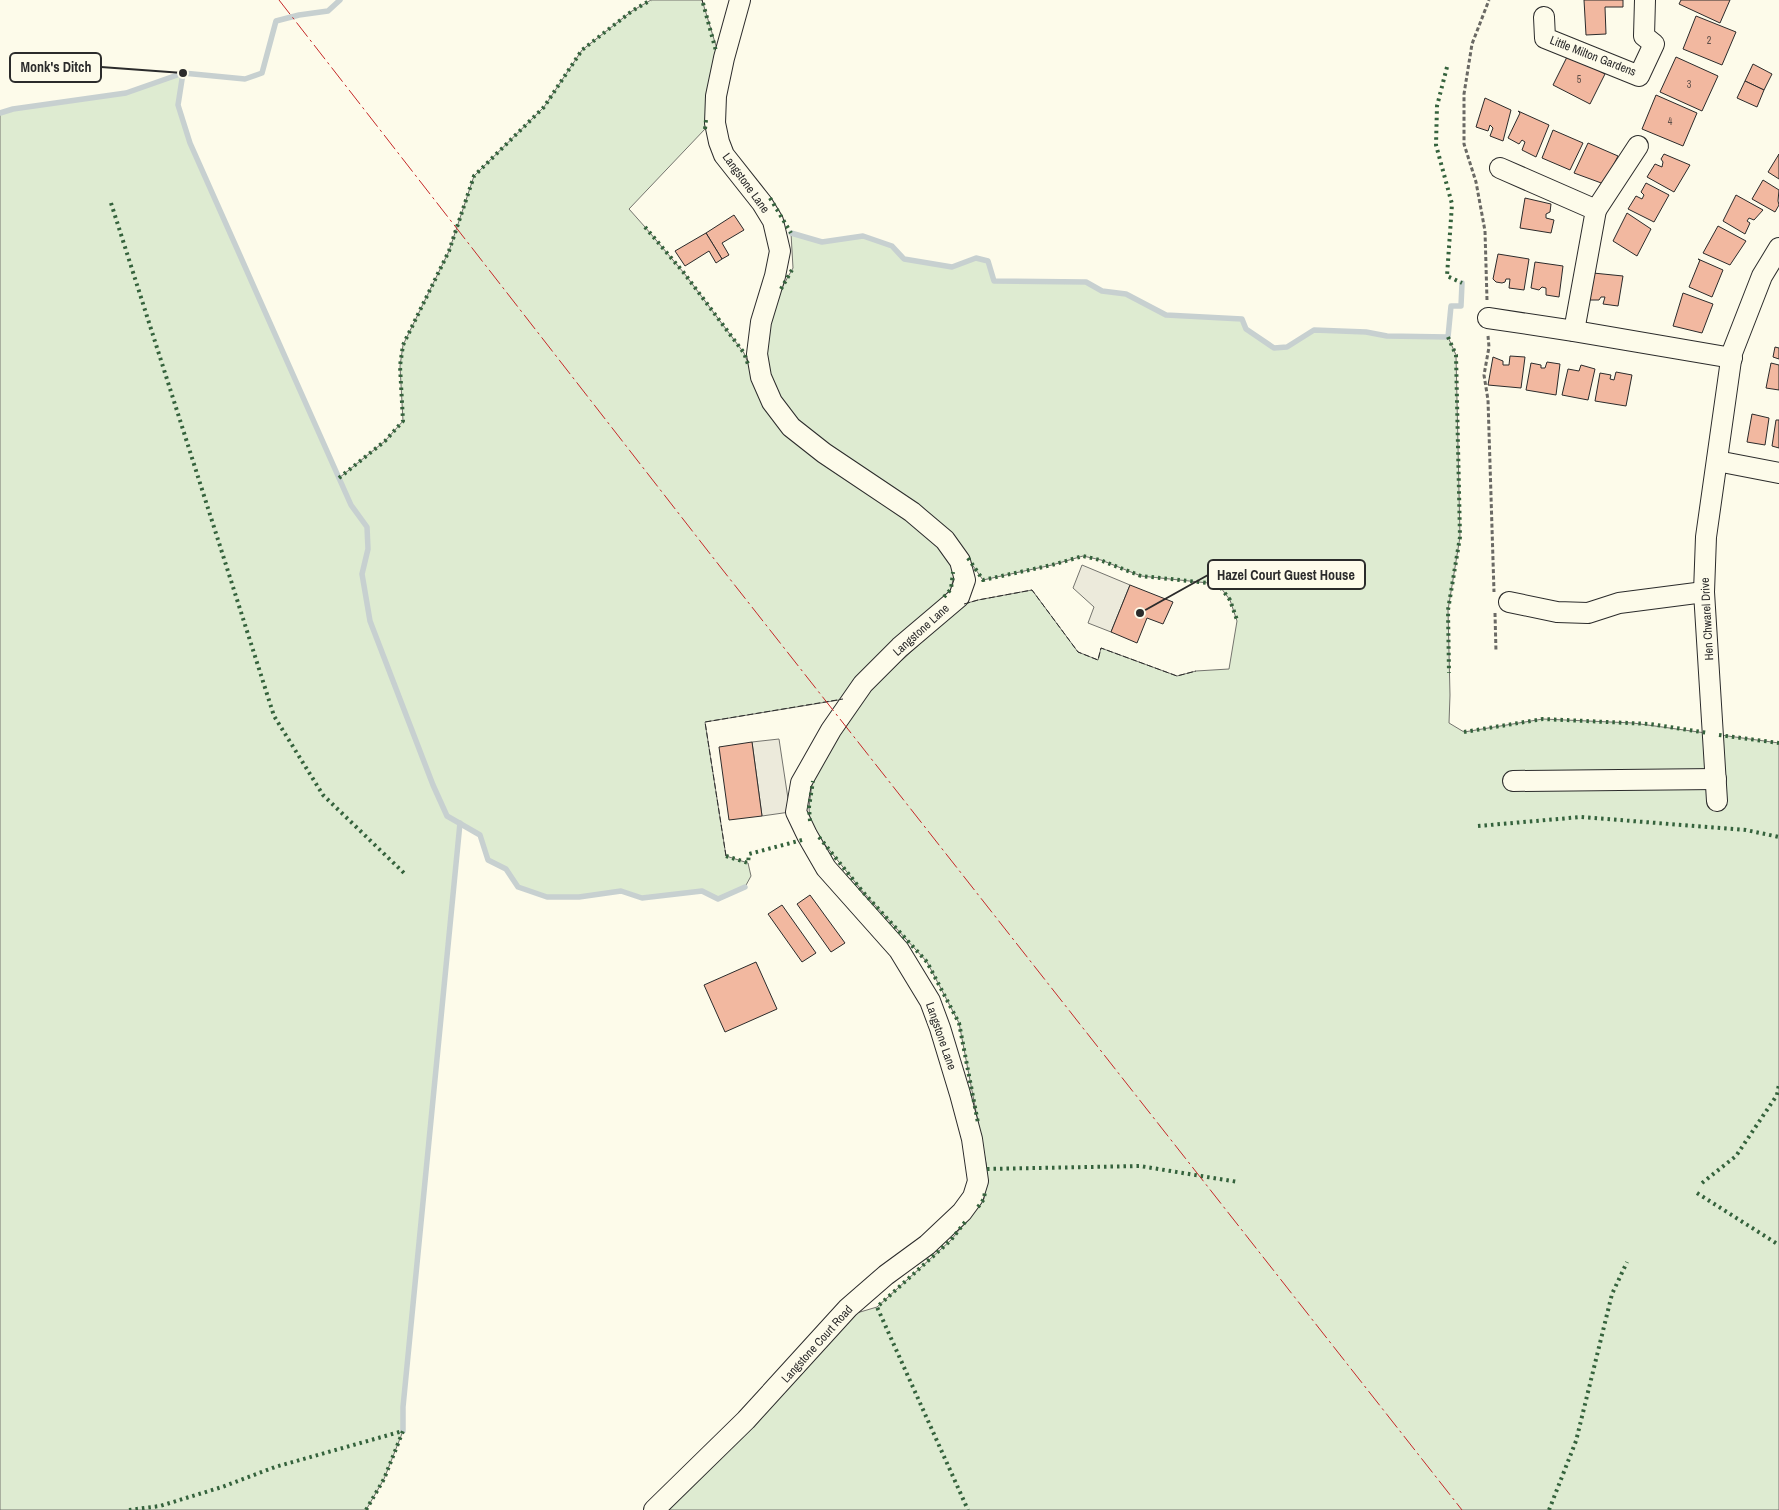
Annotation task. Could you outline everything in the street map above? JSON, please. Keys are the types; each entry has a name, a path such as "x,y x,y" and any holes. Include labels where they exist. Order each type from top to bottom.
{"street":[{"name":"Langstone Lane","path":"740,0 716,96 716,123 719,142 724,155 762,203 773,222 780,251 775,276 761,322 756,354 761,377 772,402 791,427 912,512 945,540 960,561 965,580 959,597 900,647 863,684 831,730 801,783 796,812 826,868 899,950 930,1001 940,1028 972,1139 978,1181"},
{"name":"Little Milton Gardens","path":"1544,17 1545,38 1640,76 1654,44 1644,36 1645,0"},
{"path":"1574,331 1596,210 1638,146"},
{"path":"1500,168 1596,210"},
{"name":"Hen Chwarel Drive","path":"1717,801 1704,592 1706,537 1732,358 1762,276 1779,248"},
{"path":"1488,318 1732,358"},
{"path":"1717,461 1779,473"},
{"path":"1509,602 1556,612 1588,613 1619,603 1704,592"},
{"path":"1513,781 1716,779"},
{"name":"Langstone Court Road","path":"654,1510 746,1420 848,1308 886,1275 927,1245 962,1212 973,1197 978,1181"}],"green space":[{"path":"651,0 702,0 717,49 705,129 629,209 684,273 744,353 760,393 941,548 951,562 954,575 951,589 845,699 705,722 726,856 748,863 751,876 745,887 718,899 702,891 642,898 621,891 579,897 547,897 518,887 506,869 488,860 480,835 460,823 403,1407 403,1431 384,1479 366,1510 0,1510 0,113 13,109 126,93 183,73 178,105 190,143 339,478 385,441 403,421 400,366 403,345 449,251 474,176 544,107 582,50 632,11"},
{"path":"791,233 822,242 863,236 892,246 904,259 952,267 976,258 988,261 994,281 1086,282 1102,291 1126,294 1166,315 1242,319 1246,329 1274,348 1287,347 1314,330 1366,332 1387,336 1448,337 1456,355 1460,537 1448,610 1449,723 1464,732 1543,719 1633,723 1779,743 1779,1510 663,1510 850,1315 877,1307 951,1240 984,1199 987,1169 959,1023 927,962 863,892 810,826 809,807 812,784 823,757 870,689 964,604 1032,590 1078,652 1098,660 1101,648 1177,676 1196,671 1229,669 1237,621 1230,600 1218,584 1141,576 1101,560 1083,556 1052,565 983,580 964,553 808,432 779,401 766,374 765,334 776,298 793,268"}],"shaded area":[{"path":"1082,565 1130,585 1111,632 1088,623 1094,607 1073,588"},
{"path":"779,739 790,812 762,816 752,742"}],"building":[{"path":"1584,0 1623,0 1623,7 1605,7 1606,34 1586,35"},
{"path":"1681,0 1730,0 1720,23 1679,4"},
{"path":"1696,16 1736,32 1722,65 1683,49"},
{"path":"1568,55 1605,74 1590,104 1553,85"},
{"path":"1676,57 1718,76 1702,111 1660,92"},
{"path":"1753,64 1772,74 1764,90 1745,81"},
{"path":"1745,81 1764,90 1757,107 1737,98"},
{"path":"1656,95 1697,113 1683,146 1642,129"},
{"path":"1485,98 1511,110 1503,141 1490,136 1493,128 1490,125 1488,131 1476,127"},
{"path":"1518,111 1549,125 1536,157 1522,150 1525,142 1522,140 1519,144 1508,138 1520,113"},
{"path":"1553,130 1583,143 1570,170 1542,158"},
{"path":"1588,143 1618,156 1604,184 1574,173"},
{"path":"1664,154 1690,165 1674,192 1647,177 1655,164 1662,167 1663,162 1661,159"},
{"path":"1779,154 1779,179 1768,172"},
{"path":"1763,180 1779,190 1779,205 1775,212 1752,199"},
{"path":"1646,183 1669,195 1654,222 1628,209 1636,196 1642,199 1644,195 1641,192"},
{"path":"1736,195 1763,210 1754,220 1749,218 1747,221 1750,223 1745,234 1723,221"},
{"path":"1525,198 1551,204 1550,212 1546,214 1546,218 1554,220 1551,233 1520,228"},
{"path":"1627,213 1651,229 1637,256 1613,241"},
{"path":"734,215 744,230 722,243 729,255 722,259 706,233"},
{"path":"1718,226 1746,241 1730,265 1703,253"},
{"path":"706,233 722,259 716,263 709,251 685,266 675,251"},
{"path":"1498,254 1529,259 1524,290 1509,288 1510,279 1506,279 1502,283 1496,282 1493,279"},
{"path":"1698,259 1723,270 1712,297 1689,287 1700,260"},
{"path":"1535,262 1563,266 1559,297 1546,295 1546,288 1542,287 1539,290 1531,288"},
{"path":"1593,273 1623,276 1618,306 1603,304 1605,297 1601,297 1599,300 1587,300"},
{"path":"1683,293 1713,304 1702,333 1673,326"},
{"path":"1775,347 1779,348 1779,359 1773,357"},
{"path":"1510,356 1525,357 1521,388 1488,385 1493,357 1503,361 1503,365 1509,365"},
{"path":"1547,362 1560,364 1556,395 1526,390 1531,363 1545,368"},
{"path":"1771,363 1779,365 1779,390 1766,388"},
{"path":"1581,365 1595,369 1588,400 1562,395 1568,369 1579,371"},
{"path":"1616,372 1632,375 1626,406 1595,401 1600,373 1611,375 1610,379 1614,380"},
{"path":"1752,414 1769,418 1765,445 1747,442"},
{"path":"1776,420 1779,420 1779,448 1772,446"},
{"path":"1130,585 1173,602 1163,624 1147,618 1137,643 1111,632"},
{"path":"752,742 762,816 729,820 719,747"},
{"path":"810,895 845,943 831,952 797,904"},
{"path":"782,905 816,953 802,962 768,914"},
{"path":"756,962 777,1009 725,1032 704,985"}],"waterway":[{"path":"0,113 13,109 126,93 183,73 245,79 262,73 276,21 299,15 328,11 340,0"},
{"path":"183,73 178,105 190,143 351,505 367,527 368,549 362,574 370,621 433,785 447,816 480,835 488,860 506,869 518,887 547,897 579,897 621,891 642,898 702,891 718,899 745,887"},
{"path":"791,233 822,242 863,236 892,246 904,259 952,267 976,258 988,261 994,281 1086,282 1102,291 1126,294 1166,315 1242,319 1246,329 1274,348 1287,347 1314,330 1366,332 1387,336 1448,337 1451,306 1461,306 1462,283"},
{"path":"403,1431 403,1407 460,823"}],"hedge":[{"path":"339,478 385,441 403,421 400,366 403,345 449,251 474,176 544,107 582,50 632,11 651,0"},
{"path":"703,3 716,51"},
{"path":"1447,67 1437,106 1436,145 1452,204 1447,276 1462,283"},
{"path":"705,129 706,120"},
{"path":"770,198 791,233"},
{"path":"111,203 274,716 323,795 404,873"},
{"path":"645,227 684,273 744,353 749,367"},
{"path":"781,289 793,268"},
{"path":"1448,337 1456,355 1460,537 1448,610 1449,673"},
{"path":"968,558 983,580 1052,565 1083,556 1100,560 1141,576 1218,584 1230,600 1237,620"},
{"path":"944,597 951,589 953,572"},
{"path":"1464,732 1543,719 1650,724 1708,733"},
{"path":"1719,735 1779,743"},
{"path":"810,821 809,807 813,781"},
{"path":"1478,826 1581,817 1746,830 1779,837"},
{"path":"819,837 863,892 927,962 959,1023 978,1123"},
{"path":"726,856 748,863 749,854 802,840"},
{"path":"1702,1183 1736,1156 1777,1095 1779,1084"},
{"path":"987,1169 1140,1166 1238,1182"},
{"path":"978,1207 984,1199 985,1191"},
{"path":"1697,1193 1779,1245"},
{"path":"965,1222 951,1240 877,1307 968,1510"},
{"path":"1549,1510 1576,1441 1612,1294 1627,1262"},
{"path":"129,1510 160,1506 222,1487 275,1467 403,1431 384,1479 366,1510"}],"fence":[{"path":"964,604 1032,590 1078,652 1098,660 1101,648 1177,676 1196,671"},
{"path":"726,856 705,722 843,699"}],"power":[{"path":"279,0 711,555 1462,1510"}],"place":[{"name":"Monk's Ditch","path":"183,73"},
{"name":"Hazel Court Guest House","path":"1140,613"}]}
